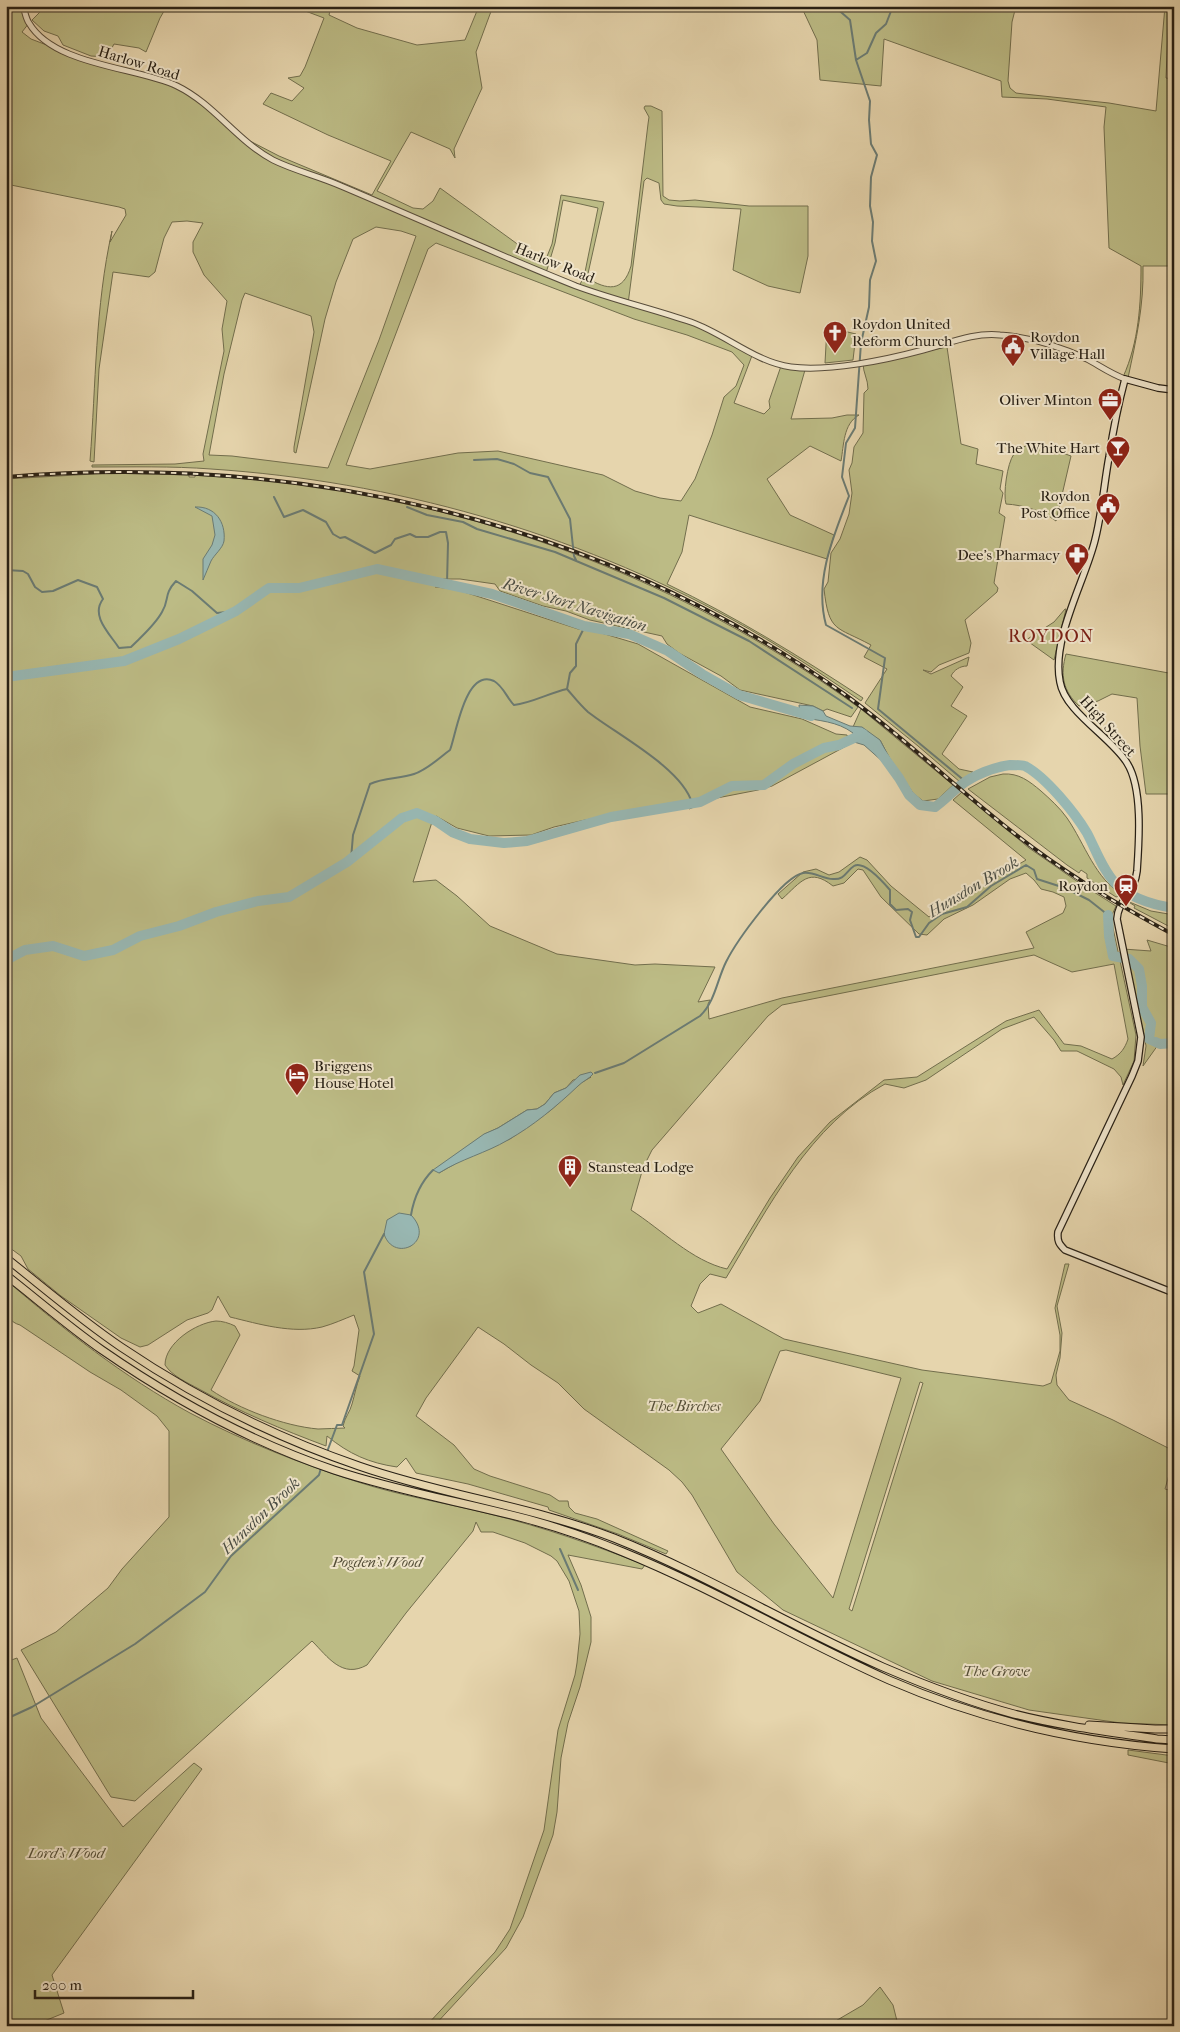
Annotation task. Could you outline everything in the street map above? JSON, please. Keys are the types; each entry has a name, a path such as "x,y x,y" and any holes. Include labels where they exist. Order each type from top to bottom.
{"highway":[{"path":"6,1258 123,1349 221,1407 278,1435 340,1459 429,1486 551,1517 613,1538 714,1583 885,1668 976,1703 1052,1722 1174,1740"},
{"path":"6,1275 100,1349 151,1382 211,1417 271,1445 336,1470 434,1498 528,1519 575,1534 658,1568 892,1681 972,1711 1098,1743 1174,1754"},
{"path":"1052,1722 1174,1729"},
{"path":"1049,1731 1098,1740 1174,1749"}],"main road":[{"path":"1125,379 1158,388 1174,390"},
{"name":"High Street","path":"1125,379 1095,540 1072,604 1058,672 1061,686 1069,702 1118,752 1127,763 1133,775 1137,799 1138,863 1136,882 1119,909 1117,919 1141,1037 1138,1061 1058,1232 1058,1238 1059,1244 1065,1250 1174,1294"}],"street":[{"name":"Harlow Road","path":"23,6 29,24 54,47 100,65 176,86 197,98 244,141 271,159 292,169 338,184 434,227 578,287 700,326 775,363 804,368 832,367 919,351 973,337 998,334 1043,344 1070,353 1125,379"}],"green space":[{"path":"6,6 23,6 29,23 22,32 31,39 99,65 176,86 197,98 248,140 279,156 372,195 391,161 328,135 263,104 271,93 292,101 304,88 288,78 300,76 324,18 292,6 331,6 329,15 357,28 417,45 465,40 479,6 493,6 476,52 482,88 454,149 455,158 450,149 411,132 377,191 413,208 423,209 433,201 440,188 540,259 544,264 552,244 561,195 604,202 587,278 601,285 614,287 624,281 631,266 649,117 644,108 645,106 651,106 662,111 663,196 669,200 695,200 749,206 808,206 808,256 800,293 768,286 733,270 741,209 664,204 661,200 659,183 647,178 644,181 628,304 700,326 753,353 734,403 764,414 770,408 769,401 781,366 805,370 791,419 859,415 847,429 841,461 810,446 767,479 790,515 834,535 827,559 689,515 682,552 667,584 767,638 863,698 861,701 766,639 672,589 610,561 546,537 480,516 414,499 347,485 279,475 196,468 92,467 92,465 175,464 204,461 203,454 224,351 222,329 227,301 204,275 193,252 193,242 203,223 172,222 164,238 155,272 149,277 113,272 99,369 94,462 90,461 102,288 106,260 112,231 110,242 126,215 125,209 6,184","holes":["563,200 598,208 584,277 579,286 546,273 555,243","376,227 401,231 416,236 379,340 328,468 232,456 209,455 224,374 245,293 311,316 314,332 294,447 294,452 296,453 325,319 336,282 353,239","436,243 634,319 687,335 732,352 744,365 736,386 724,397 695,479 681,501 660,498 635,491 603,475 498,451 458,453 370,469 346,465 428,249"]},
{"path":"40,6 167,6 146,52 139,48 114,44 107,57 91,56 63,45 58,36 44,31 32,20 40,12"},
{"path":"801,6 1016,6 1012,22 1008,81 1010,88 1016,93 1109,103 1156,111 1165,6 1169,6 1166,78 1174,79 1174,266 1143,266 1141,309 1137,336 1128,378 1123,377 1136,336 1141,266 1109,248 1104,127 1106,107 1047,99 1002,97 1001,81 884,39 881,86 820,80 817,40"},
{"path":"827,327 856,334 853,360 825,363"},
{"path":"947,347 961,444 978,449 976,464 1003,471 1000,489 1003,493 999,513 1005,517 994,583 998,588 997,592 965,620 971,643 969,653 939,665 931,672 923,670 931,674 969,657 967,666 958,669 951,676 963,687 951,706 967,716 942,754 959,769 973,772 960,782 865,703 887,669 864,657 871,645 842,631 832,621 824,589 828,582 831,553 840,539 849,514 852,493 849,470 854,447 863,433 864,393 868,389 863,363"},
{"path":"1030,444 1071,456 1056,521 1032,509 1006,504 1006,479 1009,464 1017,451"},
{"path":"111,473 189,475 189,477 195,477 195,475 319,487 391,500 463,517 533,539 602,565 669,594 735,628 798,666 858,707 851,717 827,709 823,711 813,706 740,690 721,676 679,653 667,644 662,636 590,620 566,611 543,606 500,591 495,584 460,579 443,579 435,587 455,589 578,629 598,632 638,644 750,707 802,719 836,734 847,735 850,744 772,786 717,798 689,809 685,802 585,820 554,827 531,835 489,836 457,828 436,816 432,822 413,882 436,880 490,926 557,954 635,965 715,967 698,1002 710,1000 708,1004 709,1019 782,998 1034,948 1026,932 1063,913 1066,906 1064,897 1041,889 1026,873 1010,879 973,905 944,919 927,935 919,934 881,897 863,870 858,869 844,883 833,886 825,880 811,877 800,882 782,899 778,894 803,872 816,869 829,875 839,872 860,857 867,860 891,886 929,917 1026,860 953,800 962,792 1029,848 1116,906 1112,915 1113,928 1136,1035 1134,1061 1123,1085 1121,1077 1114,1069 1077,1051 1061,1051 1034,1017 1002,1029 926,1080 904,1088 885,1084 858,1101 834,1121 813,1145 775,1196 726,1278 710,1274 700,1284 691,1306 698,1313 721,1304 784,1339 922,1370 1043,1386 1051,1383 1060,1351 1060,1335 1055,1308 1065,1264 1069,1264 1057,1306 1062,1333 1060,1358 1056,1375 1057,1385 1069,1400 1174,1451 1165,1489 1174,1491 1174,1725 1121,1723 1029,1710 932,1681 783,1610 737,1572 692,1495 682,1482 669,1470 584,1409 558,1383 478,1327 426,1398 416,1416 454,1445 474,1469 550,1495 559,1501 568,1501 569,1507 575,1513 597,1519 668,1551 666,1554 618,1534 549,1510 548,1507 468,1484 416,1473 406,1458 397,1467 360,1457 343,1448 327,1436 326,1446 230,1405 180,1379 165,1365 170,1349 191,1330 216,1321 228,1323 235,1326 240,1335 211,1390 235,1404 262,1416 318,1429 345,1428 343,1426 360,1376 352,1371 359,1330 354,1315 322,1327 287,1329 230,1317 218,1296 212,1310 208,1313 187,1320 148,1345 140,1347 121,1338 61,1296 28,1269 21,1256 6,1245 6,479","holes":["1034,955 1072,972 1114,964 1128,1039 1126,1045 1112,1059 1081,1046 1064,1044 1039,1010 1006,1021 917,1077 884,1080 830,1122 798,1157 770,1198 727,1269 714,1265 689,1252 631,1210 643,1168 652,1150 768,1016 782,1005","591,1077 579,1084 551,1110 510,1139 465,1158 439,1173 450,1159 485,1134 527,1110 537,1109 545,1104 554,1093 566,1088 573,1080","411,1215 411,1246 384,1234","786,1350 901,1378 833,1598 774,1524 721,1449 760,1401 780,1351","920,1382 923,1383 852,1611 849,1609"]},
{"path":"1065,609 1054,660 1026,640 1054,622"},
{"path":"1066,654 1174,674 1172,691 1174,689 1174,794 1146,794 1137,698 1112,694 1098,701 1079,706 1069,694 1064,682 1063,669"},
{"path":"861,709 953,785 938,799 923,801 913,793 880,740 853,727"},
{"path":"1003,774 1024,778 1055,804 1067,818 1105,880 1123,895 1116,897 1087,878 1087,874 1081,870 1079,873 1067,865 968,789 990,777"},
{"path":"1127,901 1151,911 1174,915 1174,929 1134,908 1135,906"},
{"path":"1147,940 1174,948 1174,1050 1158,1045 1143,1066 1146,1046 1123,949 1151,951"},
{"name":"Pogden's Wood","path":"6,1280 72,1334 141,1384 190,1413 251,1442 315,1468 358,1482 529,1525 645,1565 642,1569 568,1555 581,1585 591,1617 591,1642 580,1687 568,1723 561,1758 557,1812 553,1835 523,1917 506,1948 434,2026 426,2026 495,1952 510,1929 544,1830 558,1730 575,1675 580,1634 579,1611 569,1581 557,1561 551,1556 525,1543 493,1532 481,1532 476,1522 473,1531 406,1613 367,1665 358,1669 343,1668 330,1659 312,1641 135,1801 111,1797 21,1650 56,1632 108,1588 122,1569 169,1517 169,1431 157,1416 121,1390 14,1322 7,1313 5,1300"},
{"name":"Lord's Wood","path":"17,1658 41,1718 123,1827 194,1763 202,1769 52,1975 64,2013 32,2026 6,2026 6,1662"},
{"path":"1128,1750 1174,1756 1174,1764 1128,1755"},
{"path":"880,1987 893,2005 897,2021 880,2026 827,2026 863,2005"}],"water":[{"path":"195,507 208,509 218,516 224,534 223,544 211,561 203,580 203,559 212,545 215,535 212,516"},
{"path":"799,705 813,706 823,711 826,716 850,726 862,727 880,740 889,757 882,761 864,745 854,742 853,733 841,726 800,717"},
{"path":"591,1072 593,1074 562,1101 527,1128 500,1145 439,1173 433,1170 484,1134 498,1128 527,1110 537,1109 545,1104 554,1093 566,1088 580,1075"},
{"path":"399,1213 411,1215 418,1225 419,1234 417,1241 411,1246 404,1248 396,1247 389,1243 384,1234 387,1220"}],"waterway":[{"path":"834,6 850,20 856,60 870,101 871,144 877,155 871,177 870,206 873,222 872,241 876,261 870,280 869,307 861,343 855,428 846,443 842,477 849,496 827,559 822,592 823,609 826,625 885,658 878,709 966,782"},
{"path":"856,60 867,53 876,33 886,24 893,6"},
{"path":"474,460 497,459 514,464 530,473 548,477 570,519 576,560"},
{"path":"274,497 284,517 303,510 326,522 333,534 340,538 345,537 375,553 391,545 395,539 410,534 416,537 428,537 440,532 446,532 448,543 447,583"},
{"path":"407,507 427,515 463,522 477,529 555,552 664,598 749,641 852,708"},
{"name":"River Stort Navigation","path":"6,677 124,661 179,639 236,611 269,588 299,588 377,569 492,594 584,626 629,634 668,651 702,674 739,695 811,716"},
{"path":"6,570 23,571 28,574 35,587 42,592 53,591 78,580 97,587 103,599 100,605 100,618 119,648 131,647 152,626 162,612 169,590 176,581 192,591 217,613 236,611"},
{"path":"583,630 576,644 576,666 570,673 567,689 588,712 662,765 686,790 692,803"},
{"path":"351,859 353,835 370,784 381,780 409,776 419,772 450,750 463,705 476,684 484,680 494,681 514,705 567,689"},
{"path":"6,960 25,950 53,946 84,956 113,950 140,936 179,926 216,912 258,901 289,897 347,862 402,818 417,813 436,821 452,832 470,839 504,843 527,841 611,817 700,802 732,786 764,785 793,764 824,748 839,745 863,734"},
{"name":"River Stort Navigation","path":"878,749 909,795 920,805 935,807 966,781 978,775 1004,766 1025,766 1042,778 1075,816 1087,833 1106,872 1115,883 1128,893 1142,900 1174,908"},
{"name":"Hunsdon Brook","path":"595,1073 624,1063 700,1016 712,998 726,962 749,926 784,886 794,877 803,873 837,879 843,877 854,866 863,866 879,878 890,890 890,904 896,910 908,909 912,912 910,920 916,937 919,937 929,923 942,914 967,907 991,886 1026,865 1034,870 1037,879 1065,888 1089,900 1108,915"},
{"path":"1108,915 1109,936 1113,956 1129,959 1139,969 1142,986 1142,1007 1151,1023 1149,1039 1160,1044 1174,1043"},
{"path":"411,1215 418,1191 424,1180 433,1170"},
{"name":"Hunsdon Brook","path":"327,1452 337,1425 342,1425 374,1334 364,1272 384,1234"},
{"name":"Hunsdon Brook","path":"6,1719 32,1707 135,1644 205,1592 231,1556 319,1475 321,1468"},
{"path":"560,1549 578,1590"}],"railway":[{"path":"6,477 117,472 227,476 337,489 444,511 550,543 652,584 750,634 844,694 909,745 993,817 1053,862 1112,900 1174,935"}],"place":[{"name":"Roydon United Reform Church","path":"835,354"},
{"name":"Roydon Village Hall","path":"1013,367"},
{"name":"Oliver Minton","path":"1110,421"},
{"name":"The White Hart","path":"1118,469"},
{"name":"Roydon Post Office","path":"1108,526"},
{"name":"Dee's Pharmacy","path":"1077,576"},
{"name":"Roydon","path":"1126,907"},
{"name":"Briggens House Hotel","path":"297,1096"},
{"name":"Stanstead Lodge","path":"570,1188"}],"district":[{"name":"ROYDON","path":"1051,636"}],"park label":[{"name":"The Birches","path":"684,1406"},
{"name":"The Grove","path":"996,1671"}]}
